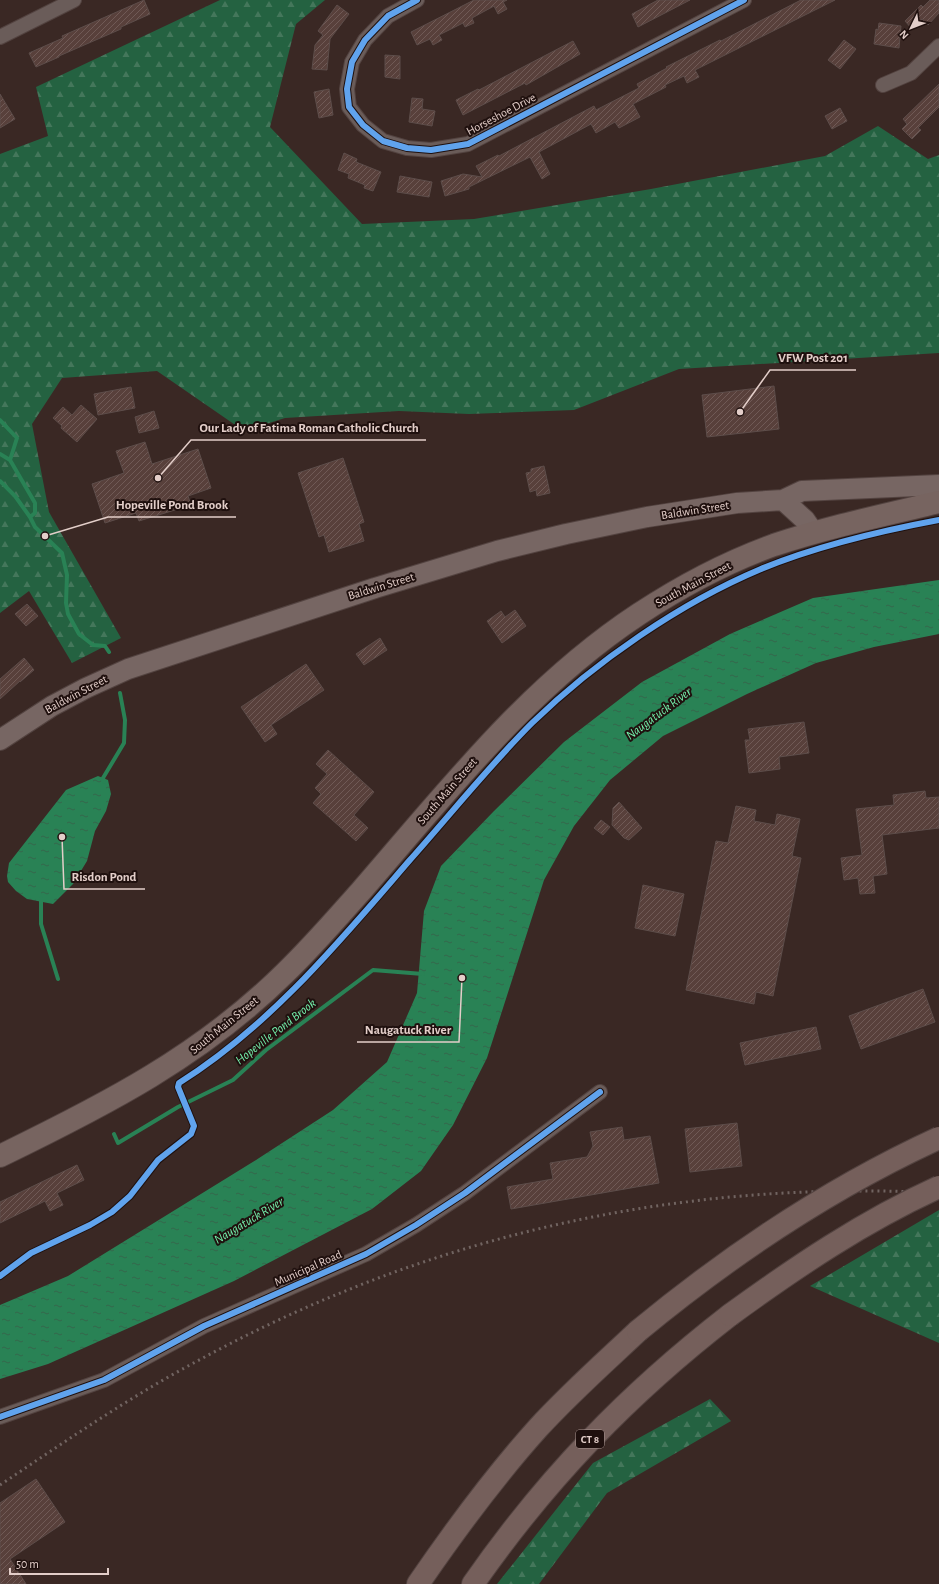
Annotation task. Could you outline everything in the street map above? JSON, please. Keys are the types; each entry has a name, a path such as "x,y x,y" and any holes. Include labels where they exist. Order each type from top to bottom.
{"highway":[{"path":"418,1584 477,1501 539,1428 571,1394 673,1302 788,1221 869,1172 939,1138"},
{"name":"CT 8","path":"473,1584 542,1493 604,1425 667,1366 730,1315 776,1282 850,1234 889,1212 939,1187"}],"main road":[{"name":"Baldwin Street","path":"0,740 57,703 128,669 394,582 503,550 597,527 730,504 783,500 797,493 806,491 939,485"},
{"path":"783,500 804,520 814,533"},
{"name":"South Main Street","path":"0,1156 75,1119 161,1071 206,1041 248,1007 283,975 320,937 501,730 550,684 610,635 663,599 707,575 757,552 814,533 939,502"}],"street":[{"path":"0,37 50,6 74,0"},
{"name":"Horseshoe Drive","path":"417,0 388,16 365,40 352,62 347,89 349,107 363,125 383,141 407,148 431,150 468,144 744,0"},
{"path":"883,85 911,73 939,46"},
{"name":"Municipal Road","path":"0,1417 104,1380 204,1326 366,1254 416,1225 465,1192 600,1092"}],"green space":[{"path":"220,0 325,0 296,24 270,127 362,224 474,219 651,189 825,156 878,126 928,159 939,155 939,353 679,369 574,410 469,414 399,411 285,418 244,431 157,371 62,378 32,424 49,512 121,638 72,663 29,591 0,613 0,154 48,136 36,87"},
{"path":"939,1210 939,1343 810,1286"},
{"path":"710,1399 731,1421 607,1493 539,1584 497,1584 593,1463"}],"water":[{"path":"939,580 939,634 874,647 816,663 747,694 663,736 610,780 574,826 544,880 487,1058 453,1125 421,1171 372,1209 234,1281 48,1364 0,1379 0,1305 68,1276 256,1160 333,1110 387,1062 417,993 424,911 441,866 564,742 642,682 730,634 813,598"},
{"path":"98,776 108,780 111,794 106,811 95,831 87,861 73,884 53,904 27,899 16,891 8,882 7,876 9,863 66,790"}],"building":[{"path":"144,0 150,14 121,27 121,29 36,67 29,53 63,38 62,36"},
{"path":"474,0 507,0 503,2 507,9 498,14 494,6 472,18 474,23 465,27 463,23 439,35 442,40 433,45 430,39 417,45 411,32"},
{"path":"658,0 690,0 638,27 632,14"},
{"path":"801,0 835,0 695,70 699,77 687,83 684,76 665,85 666,87 633,104 640,117 619,128 615,122 596,133 591,124 539,152 550,174 542,179 530,157 469,187 469,189 445,196 441,181 463,174 482,177 476,166 498,155 499,156 594,106 596,110 639,88 637,84 667,68 666,67"},
{"path":"930,0 939,0 939,13 928,25 922,19 912,29 905,21 921,5 923,7"},
{"path":"337,5 349,14 330,39 327,70 312,69 315,45 323,35 318,31"},
{"path":"879,23 901,26 899,48 874,44 876,29 878,30"},
{"path":"844,40 856,49 840,69 828,60"},
{"path":"573,41 580,54 526,85 525,83 463,115 456,100 478,89 479,90"},
{"path":"385,55 400,56 400,79 385,77"},
{"path":"939,84 939,107 918,128 921,130 912,139 902,129 907,124 903,119"},
{"path":"329,89 333,115 319,118 314,92"},
{"path":"0,94 15,119 0,128"},
{"path":"412,98 423,99 422,109 435,111 432,126 409,122"},
{"path":"840,108 847,121 832,129 825,116"},
{"path":"344,153 357,159 356,162 381,172 373,191 364,188 365,185 348,178 349,174 338,170"},
{"path":"400,176 432,182 429,197 397,192"},
{"path":"774,386 779,429 707,437 702,395"},
{"path":"131,387 135,408 98,415 94,394"},
{"path":"81,405 97,419 77,442 61,428 62,426 53,418 63,407 72,415"},
{"path":"154,411 159,428 139,433 135,417"},
{"path":"145,442 152,464 198,449 211,488 188,496 191,505 139,521 136,513 105,523 92,484 124,473 116,451"},
{"path":"343,458 364,522 359,524 364,541 329,552 324,535 319,537 298,473"},
{"path":"544,466 550,493 537,496 536,490 530,492 526,473 531,472 531,469"},
{"path":"27,604 38,616 26,626 15,614"},
{"path":"515,610 526,626 502,643 487,621 501,611 505,617"},
{"path":"380,638 387,650 364,665 356,654"},
{"path":"24,658 34,670 0,699 0,679"},
{"path":"306,664 324,690 271,725 277,734 265,742 241,707"},
{"path":"804,722 809,753 779,757 780,769 749,773 745,740 750,740 748,729"},
{"path":"328,750 374,792 354,815 368,828 356,841 313,803 321,794 315,788 327,774 316,764"},
{"path":"925,791 926,798 939,797 939,828 882,835 887,874 873,876 875,893 860,894 858,878 844,880 841,858 862,855 856,809 894,805 893,795"},
{"path":"619,802 642,828 629,840 624,838 612,825 613,808"},
{"path":"736,806 756,810 754,821 775,825 777,814 800,819 792,856 801,858 773,996 756,992 754,1004 686,990 716,841 728,843"},
{"path":"601,820 610,827 603,835 594,828"},
{"path":"643,885 684,894 675,936 635,928"},
{"path":"923,989 935,1022 861,1049 849,1016"},
{"path":"816,1027 821,1049 745,1065 740,1043"},
{"path":"737,1123 742,1166 690,1172 685,1129"},
{"path":"622,1127 624,1140 650,1136 659,1183 511,1209 507,1187 553,1179 550,1163 587,1157 593,1146 590,1132"},
{"path":"77,1165 84,1180 57,1193 63,1205 50,1211 45,1201 0,1223 0,1202"},
{"path":"36,1479 65,1522 10,1559 26,1584 0,1584 0,1503"}],"waterway":[{"name":"Hopeville Pond Brook","path":"0,420 17,438 10,460 35,503 35,513 30,517 35,527 62,553 67,575 66,603 68,614 79,634 93,645 105,646 109,652"},
{"path":"0,454 10,460"},
{"path":"0,481 15,496 30,517"},
{"name":"Hopeville Pond Brook","path":"104,782 103,778 124,743 125,720 120,693"},
{"name":"Hopeville Pond Brook","path":"41,898 41,924 58,979"},
{"name":"Hopeville Pond Brook","path":"114,1134 118,1143 178,1107 233,1080 266,1050 373,970 423,974"}],"railway":[{"path":"0,1485 149,1388 201,1359 288,1316 376,1279 467,1248 558,1224 652,1207 746,1196 842,1191 939,1193"}],"cycle path":[{"path":"417,0 388,16 365,40 352,62 347,89 349,107 363,125 383,141 407,148 431,150 468,144 744,0"},
{"path":"0,1276 31,1253 90,1225 112,1212 130,1196 158,1160 191,1134 194,1126 178,1087 179,1083 244,1036 302,981 357,921 500,756 532,723 583,678 611,656 670,617 730,583 761,569 826,546 894,529 939,520"},
{"path":"0,1417 104,1380 204,1326 366,1254 416,1225 465,1193 600,1092"}],"place":[{"name":"VFW Post 201","path":"740,412"},
{"name":"Our Lady of Fatima Roman Catholic Church","path":"158,478"},
{"name":"Hopeville Pond Brook","path":"45,536"},
{"name":"Risdon Pond","path":"62,837"},
{"name":"Naugatuck River","path":"462,978"}]}
